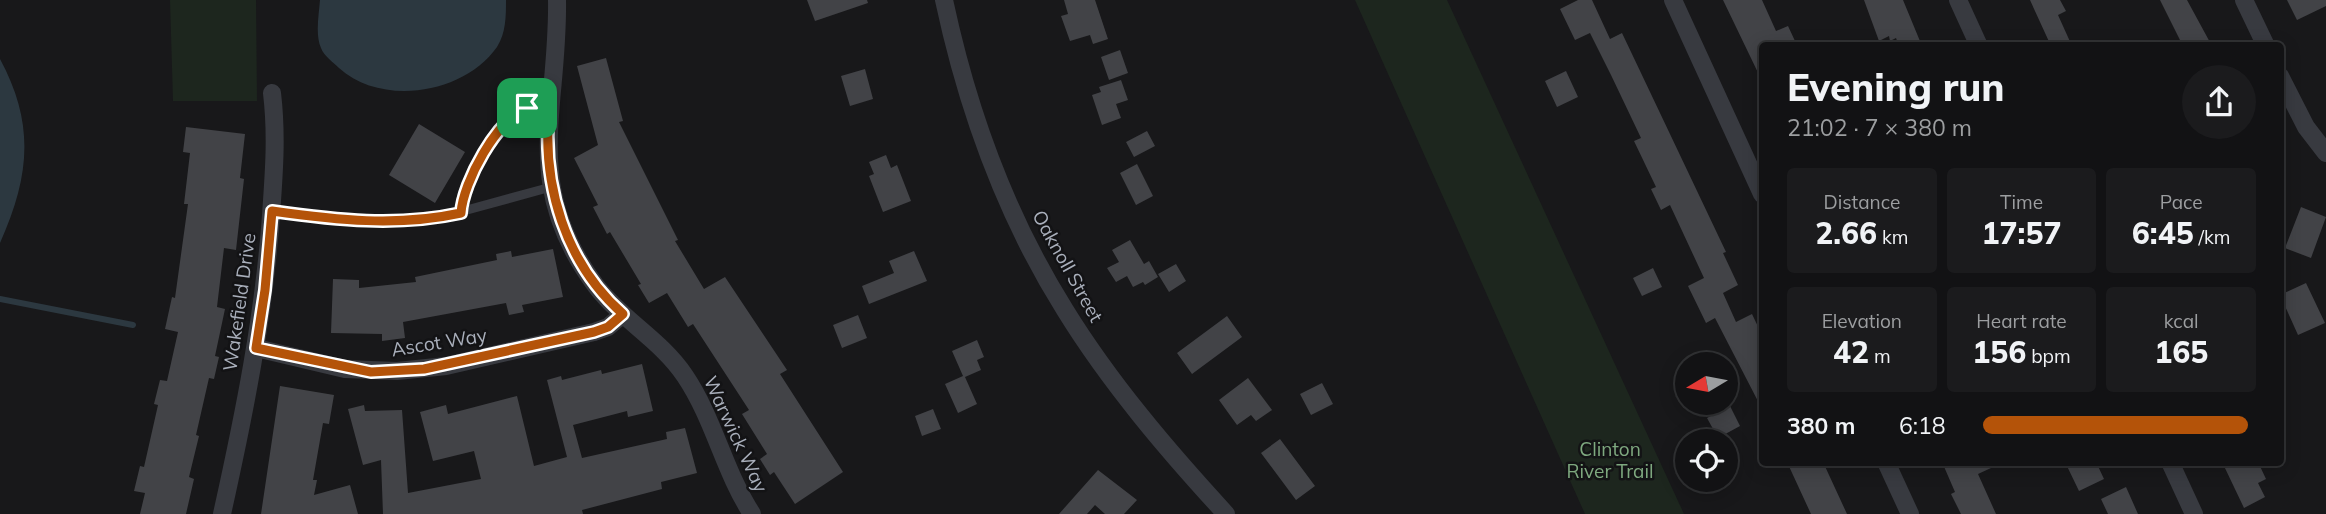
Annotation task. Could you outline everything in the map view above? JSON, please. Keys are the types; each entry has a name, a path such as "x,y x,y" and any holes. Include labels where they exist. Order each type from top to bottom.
{"street":[{"name":"Warwick Way","path":"557,0 556,50 549,110 547,161 551,187 568,238 609,302 658,344 689,382 743,512"},
{"name":"Oaknoll Street","path":"944,0 980,131 1042,271 1065,312 1118,384 1226,514"},
{"path":"1672,0 1759,188"},
{"path":"1958,0 1977,42"},
{"path":"2244,0 2264,42"},
{"path":"2284,84 2306,127 2326,153"},
{"name":"Wakefield Drive","path":"222,514 265,290 277,152 272,93"},
{"name":"Ascot Way","path":"256,348 371,372 424,369 594,332 608,327 623,314"},
{"path":"1888,466 1910,514"},
{"path":"2172,466 2194,514"}],"lane":[{"path":"461,213 463,194 504,122 527,108 549,110"},
{"path":"272,211 335,220 393,222 461,213 551,187"}],"green space":[{"path":"170,0 256,0 257,101 173,101"},
{"name":"Clinton River Trail","path":"1355,0 1447,0 1684,514 1585,514"}],"shaded area":[{"path":"320,0 506,0 505,24 497,47 482,63 464,76 444,85 399,91 377,88 357,80 326,56 318,37"},
{"path":"0,59 19,106 24,150 18,195 0,243"}],"building":[{"path":"807,0 867,0 868,3 815,21"},
{"path":"1064,0 1095,0 1108,39 1093,44 1090,35 1070,41 1061,16 1068,14"},
{"path":"1578,0 1592,0 1610,39 1622,33 1726,252 1723,253 1738,285 1723,293 1736,322 1752,314 1759,329 1759,403 1738,363 1738,352 1733,352 1715,318 1706,323 1688,286 1704,278 1670,205 1661,210 1651,189 1656,187 1634,141 1641,138 1590,33 1575,40 1560,9"},
{"path":"1723,0 1762,0 1776,31 1788,26 1795,41 1759,42 1759,75"},
{"path":"1864,0 1903,0 1920,42 1898,42 1896,38 1890,41 1889,36 1879,41"},
{"path":"2030,0 2060,0 2066,11 2058,15 2070,42 2049,42"},
{"path":"2160,0 2187,0 2210,42 2181,42"},
{"path":"2287,0 2326,0 2326,6 2297,20"},
{"path":"1120,50 1128,73 1109,80 1101,57"},
{"path":"606,58 623,121 619,122 678,240 675,241 704,289 725,277 787,370 780,374 843,472 795,504 774,472 770,475 760,459 767,454 742,414 749,410 693,324 688,327 667,293 649,303 638,285 641,284 610,232 607,234 593,207 598,205 574,158 598,145 577,66"},
{"path":"865,69 873,99 850,106 841,76"},
{"path":"1566,71 1578,97 1557,107 1545,81"},
{"path":"1121,80 1128,100 1116,104 1121,118 1102,125 1092,95 1101,92 1099,87"},
{"path":"419,124 465,152 435,203 389,175"},
{"path":"186,127 245,134 240,178 244,179 236,250 224,248 217,307 225,309 215,356 219,357 214,379 209,378 196,435 199,436 189,477 194,479 186,514 140,514 145,493 134,491 140,466 144,467 158,405 154,404 160,380 167,381 178,332 165,329 172,297 175,298 188,204 184,204 190,153 183,152"},
{"path":"1147,131 1155,146 1134,157 1126,142"},
{"path":"886,155 891,168 897,165 911,201 883,212 869,176 874,174 869,162"},
{"path":"1137,164 1153,196 1136,205 1120,173"},
{"path":"2301,207 2326,217 2311,258 2285,248"},
{"path":"1130,240 1144,264 1149,261 1158,277 1145,285 1143,282 1133,287 1127,276 1116,282 1107,268 1119,262 1112,250"},
{"path":"553,249 563,297 522,305 524,312 509,315 506,303 403,322 405,338 382,341 382,334 331,333 333,279 359,280 359,288 416,282 415,277 497,260 496,254 511,251 512,257"},
{"path":"914,251 927,281 869,304 862,286 894,273 889,261"},
{"path":"1176,264 1186,281 1169,292 1158,274"},
{"path":"1653,268 1662,287 1642,296 1633,278"},
{"path":"2306,283 2325,323 2298,335 2284,304 2284,293"},
{"path":"858,315 867,338 842,348 833,325"},
{"path":"1227,316 1242,337 1192,374 1177,353"},
{"path":"977,340 984,357 977,360 981,370 965,377 977,404 958,413 945,384 963,376 952,351"},
{"path":"642,364 653,411 628,417 627,411 573,425 582,458 667,439 666,432 685,428 697,473 661,482 662,489 582,510 583,514 383,514 381,460 363,465 348,409 364,405 365,411 402,410 408,493 481,479 474,451 433,461 420,412 446,405 448,414 517,396 534,466 567,457 547,380 561,376 562,380 601,370 602,374"},
{"path":"1248,378 1272,410 1256,421 1251,415 1237,425 1219,400"},
{"path":"1322,383 1333,404 1311,415 1300,394"},
{"path":"280,386 334,395 329,424 323,423 313,480 317,480 314,495 350,485 358,514 261,514"},
{"path":"933,409 941,429 922,436 915,416"},
{"path":"1713,415 1734,415 1740,426 1734,429 1713,429 1707,418"},
{"path":"1280,439 1315,486 1296,500 1261,453"},
{"path":"1789,466 1825,466 1847,514 1811,514"},
{"path":"1944,466 1995,466 1978,474 1996,514 1961,514 1951,494 1955,492"},
{"path":"2067,466 2098,466 2104,479 2079,491"},
{"path":"2224,466 2260,466 2266,479 2258,483 2265,497 2244,508"},
{"path":"1098,470 1137,500 1124,514 1105,514 1095,505 1087,514 1059,514"},
{"path":"2126,487 2138,514 2108,514 2101,499"}],"waterway":[{"path":"0,299 133,325"}],"route":[{"path":"527,108 549,110 547,161 559,213 568,238 594,284 623,314 616,321 594,332 424,369 371,372 345,369 256,348 265,290 272,211 357,222 434,219 461,213 463,194 504,122 527,108"}]}
